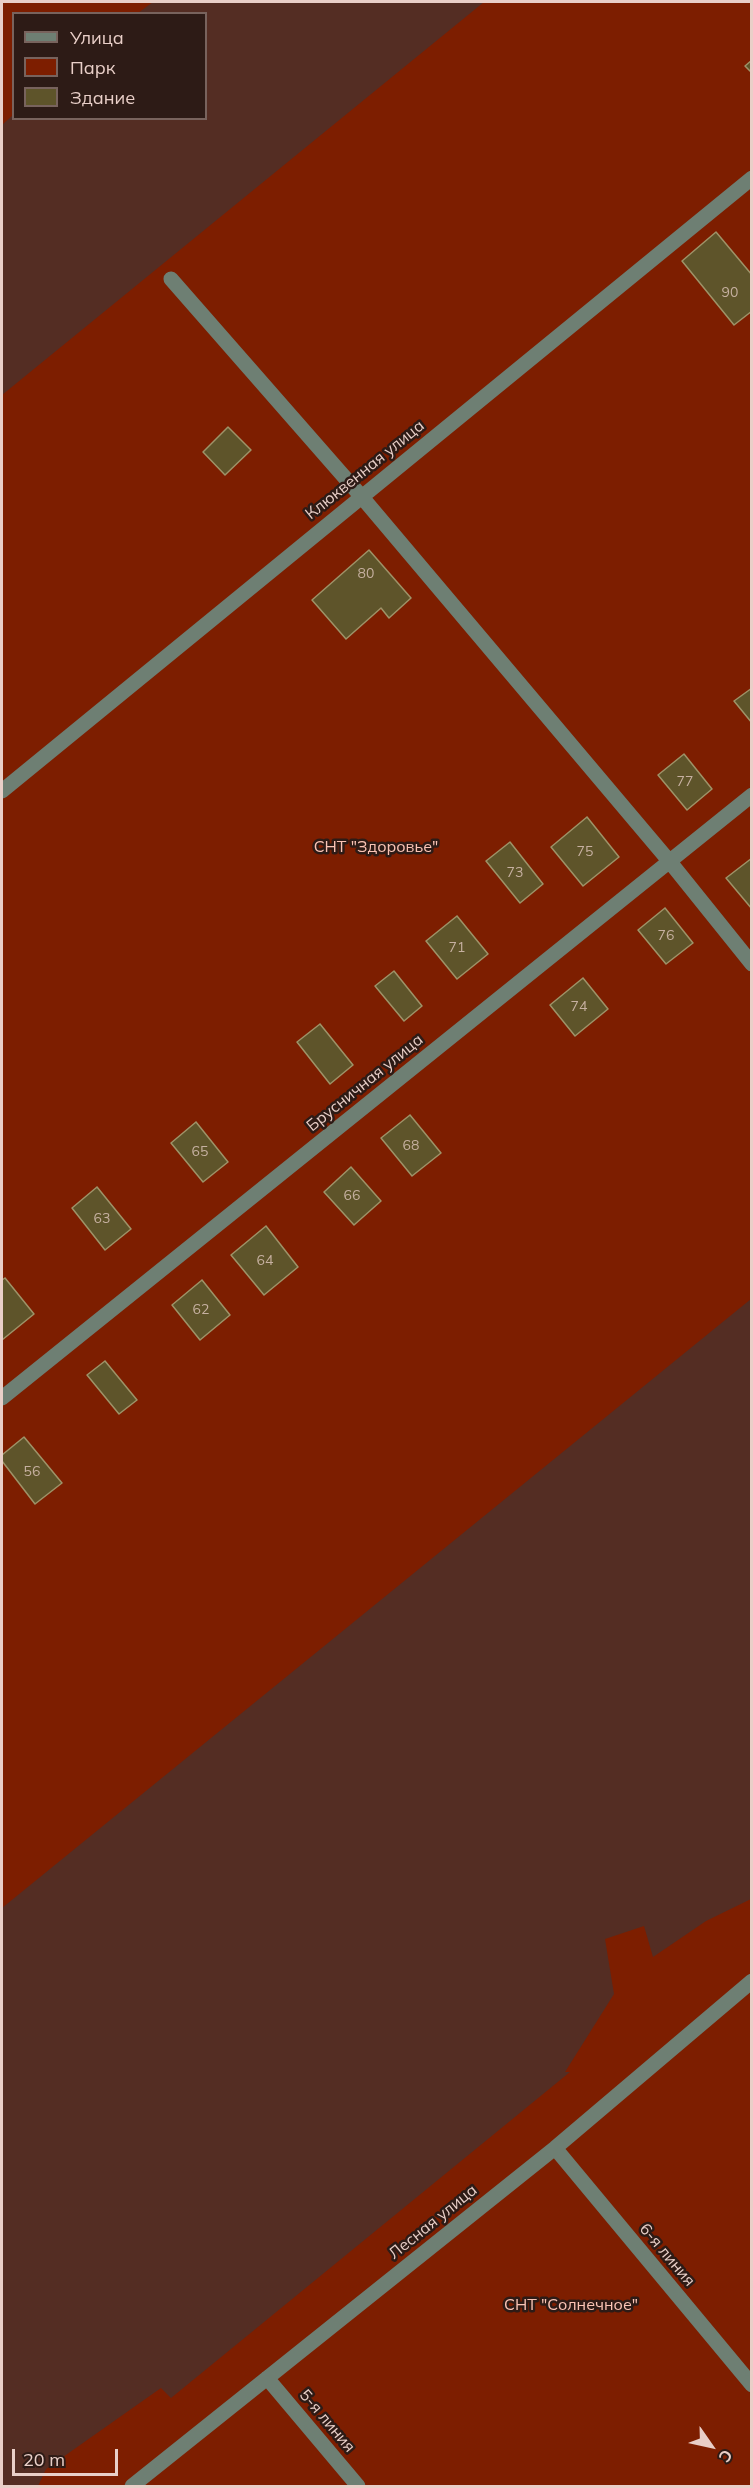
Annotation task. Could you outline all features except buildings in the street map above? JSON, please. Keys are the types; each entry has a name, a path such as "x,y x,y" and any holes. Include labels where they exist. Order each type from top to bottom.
{"street":[{"name":"Клюквенная улица","path":"2,791 752,178"},
{"path":"171,279 361,496 670,862 752,964"},
{"name":"Брусничная улица","path":"2,1398 752,795"},
{"name":"Лесная улица","path":"132,2487 555,2148 752,1982"},
{"name":"6-я линия","path":"555,2148 752,2385"},
{"name":"5-я линия","path":"267,2378 358,2487"}],"green space":[{"path":"2,2 153,2 139,12 12,12 12,116 2,125"},
{"name":"СНТ \"Здоровье\"","path":"484,2 751,2 751,1299 2,1908 2,395"},
{"name":"СНТ \"Солнечное\"","path":"751,1899 751,2486 38,2486 46,2469 161,2388 171,2398 570,2072 565,2072 614,1994 605,1939 644,1926 653,1957 706,1921"}]}
